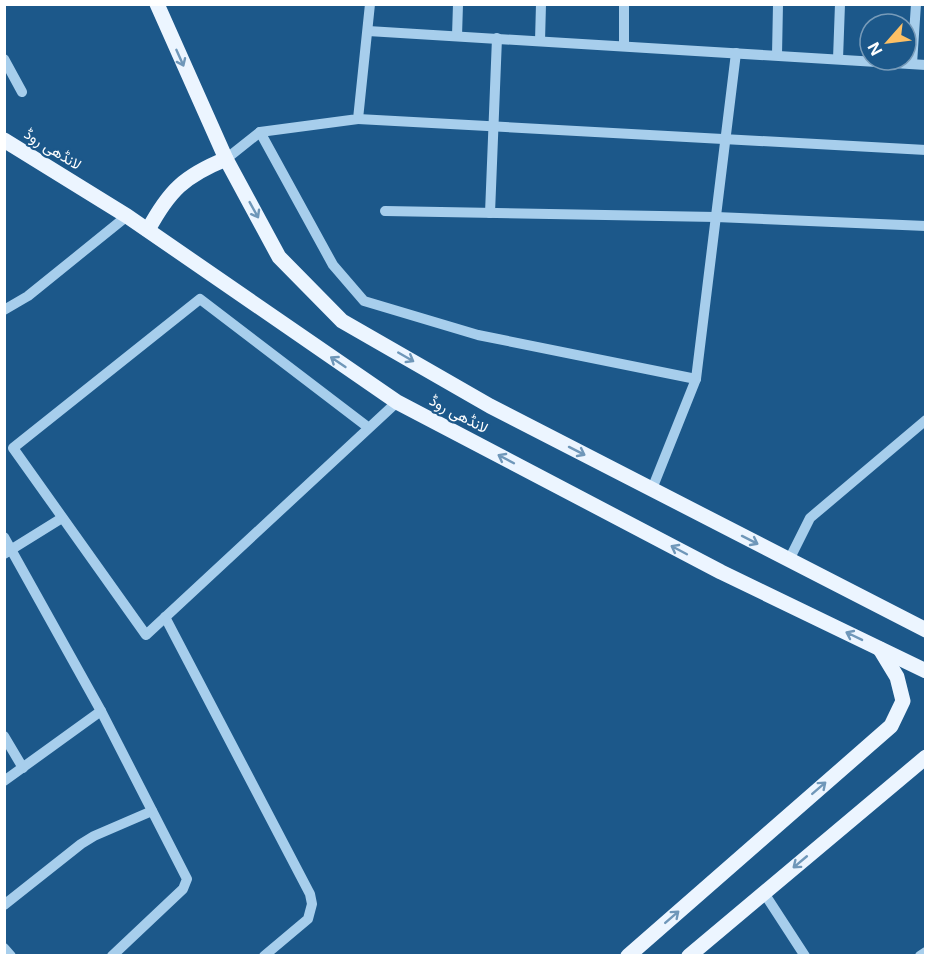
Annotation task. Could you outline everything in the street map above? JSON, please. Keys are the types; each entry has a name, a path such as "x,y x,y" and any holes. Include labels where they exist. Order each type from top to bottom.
{"main road":[{"name":"لانڈھی روڈ","path":"157,4 226,159 279,257 342,321 490,406 926,630"},
{"name":"لانڈھی روڈ","path":"4,140 127,216 397,402 721,572 926,670"},
{"path":"148,230 161,206 178,185 200,169 226,159"},
{"path":"628,956 891,726 903,701 897,677 880,649"},
{"path":"689,956 926,757"}],"street":[{"path":"358,119 370,4"},
{"path":"457,36 458,4"},
{"path":"540,41 541,4"},
{"path":"624,4 624,46"},
{"path":"777,56 778,4"},
{"path":"838,59 840,4"},
{"path":"368,31 858,60"},
{"path":"490,213 497,38"},
{"path":"652,489 696,379 736,53"},
{"path":"4,59 22,92"},
{"path":"226,159 260,132 358,119 926,150"},
{"path":"260,132 333,265 364,302 478,335 696,379"},
{"path":"385,211 716,217 926,226"},
{"path":"4,310 28,296 127,216"},
{"path":"369,428 200,299 13,448 146,635 165,617 369,428 397,402"},
{"path":"789,560 810,518 926,420"},
{"path":"8,552 62,518"},
{"path":"4,537 8,552 101,711 184,872 186,883 183,889 112,956"},
{"path":"165,617 310,894 312,904 308,919 264,956"},
{"path":"4,781 101,711"},
{"path":"4,736 22,768"},
{"path":"4,905 81,844 152,811"},
{"path":"764,892 805,956"},
{"path":"4,948 11,956"},
{"path":"920,956 926,952"}]}
